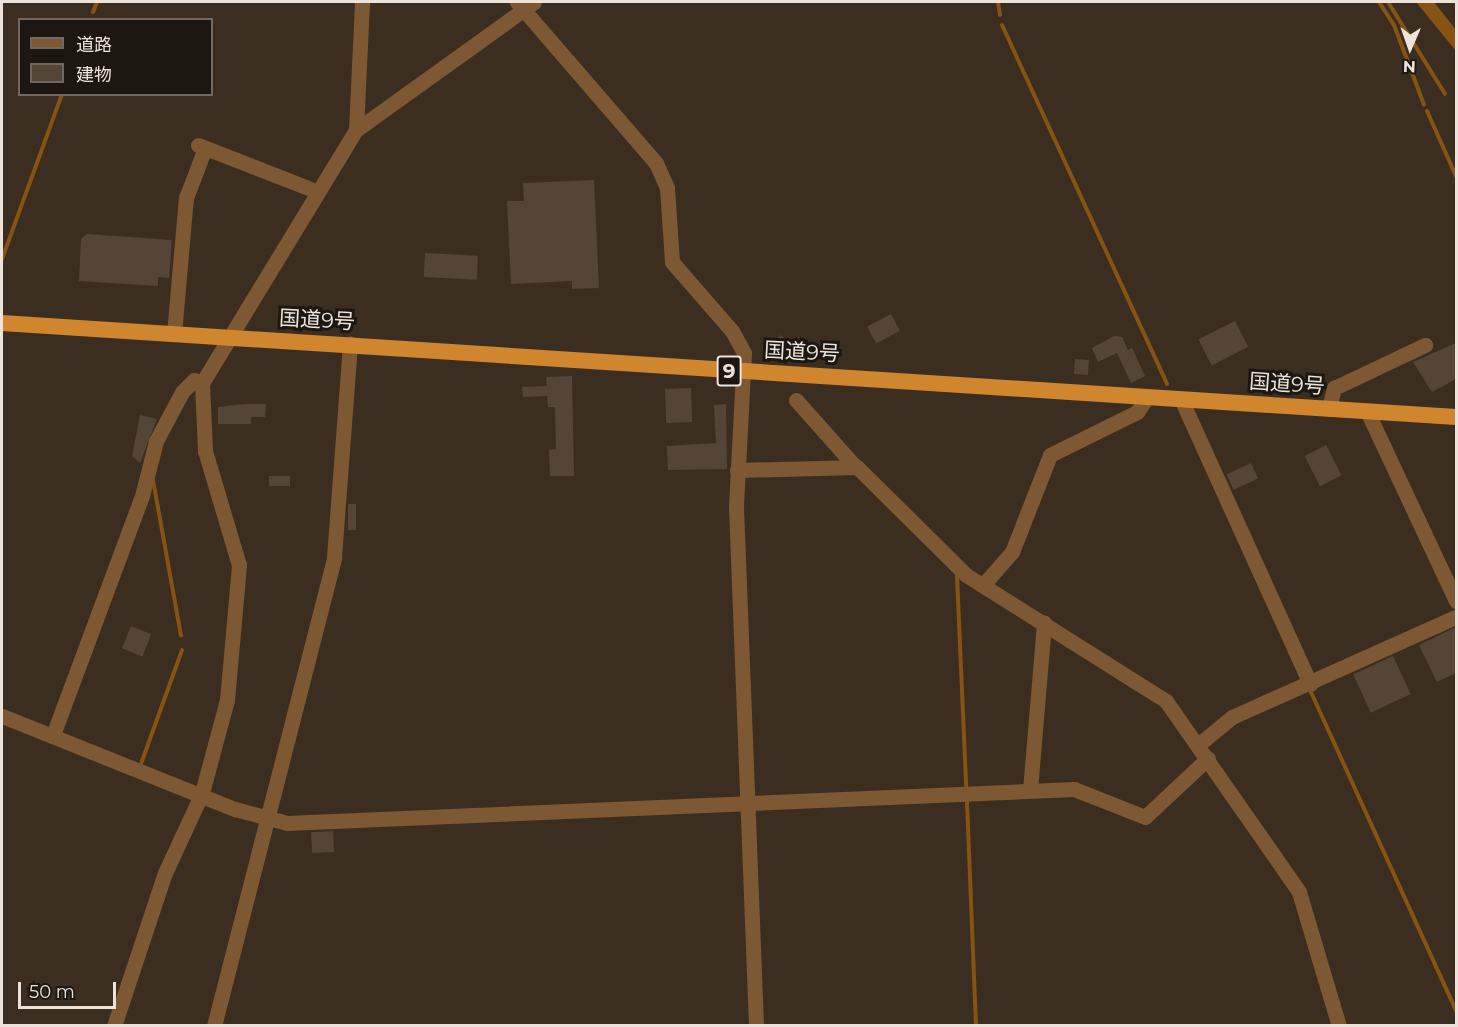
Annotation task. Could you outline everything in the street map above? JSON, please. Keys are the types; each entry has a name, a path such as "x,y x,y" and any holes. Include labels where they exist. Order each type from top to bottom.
{"highway":[{"name":"国道9号","path":"2,323 1456,417"}],"street":[{"path":"356,130 362,2"},
{"path":"114,1026 165,873 202,793 226,711 239,565 205,451 202,383 316,191 356,130 524,5 656,163 667,188 672,262 732,331 744,353 737,470 756,1026"},
{"path":"174,334 186,198 202,146 316,191"},
{"path":"214,1026 334,557 350,344"},
{"path":"1329,409 1334,388 1425,345"},
{"path":"53,735 142,496 156,441 182,392 194,380 202,383"},
{"path":"983,585 1011,552 1050,455 1137,412 1147,397"},
{"path":"1181,399 1310,684"},
{"path":"796,400 854,465 935,548 983,585 1166,701 1299,891 1339,1026"},
{"path":"1367,411 1456,601"},
{"path":"737,470 854,465"},
{"path":"1198,745 1232,717 1456,617"},
{"path":"1030,790 1044,623"},
{"path":"2,716 267,820 1077,789 1148,817 1208,758"}],"shaded area":[{"path":"1416,2 1434,2 1456,30 1456,51"}],"building":[{"path":"594,180 599,288 572,289 572,281 511,284 507,201 524,201 523,183"},
{"path":"87,234 172,240 169,278 158,277 158,286 79,281 81,239"},
{"path":"425,253 478,256 477,280 424,277"},
{"path":"891,314 900,331 876,343 867,327"},
{"path":"1235,321 1248,347 1212,365 1198,340"},
{"path":"781,335 789,344 773,358 765,349"},
{"path":"1114,336 1122,337 1128,350 1132,348 1145,376 1131,383 1117,353 1098,362 1092,348"},
{"path":"1456,343 1456,379 1432,392 1413,362"},
{"path":"1075,359 1089,360 1088,375 1074,374"},
{"path":"572,376 574,476 550,476 549,450 556,449 555,407 548,407 547,396 523,397 522,387 547,386 546,377"},
{"path":"691,388 692,422 666,423 665,389"},
{"path":"266,404 265,417 251,417 251,424 218,424 218,407"},
{"path":"726,404 727,469 668,470 667,446 716,443 714,405"},
{"path":"140,415 157,419 140,463 132,456"},
{"path":"1326,445 1341,475 1320,486 1305,456"},
{"path":"1251,463 1258,478 1234,490 1227,474"},
{"path":"269,476 290,476 290,486 269,486"},
{"path":"348,504 356,504 356,530 348,530"},
{"path":"131,626 151,634 142,656 122,648"},
{"path":"1456,627 1456,673 1437,682 1419,645"},
{"path":"1393,656 1411,694 1371,713 1353,675"},
{"path":"333,831 334,852 312,853 311,832"}],"waterway":[{"path":"93,12 97,2"},
{"path":"998,2 1000,15"},
{"path":"1379,2 1394,25 1424,105"},
{"path":"1388,2 1445,94"},
{"path":"1002,25 1167,384"},
{"path":"2,259 61,96"},
{"path":"1427,111 1456,176"},
{"path":"153,480 181,636"},
{"path":"957,576 966,786"},
{"path":"141,764 182,650"},
{"path":"1310,690 1456,1010"},
{"path":"967,802 976,1026"}]}
